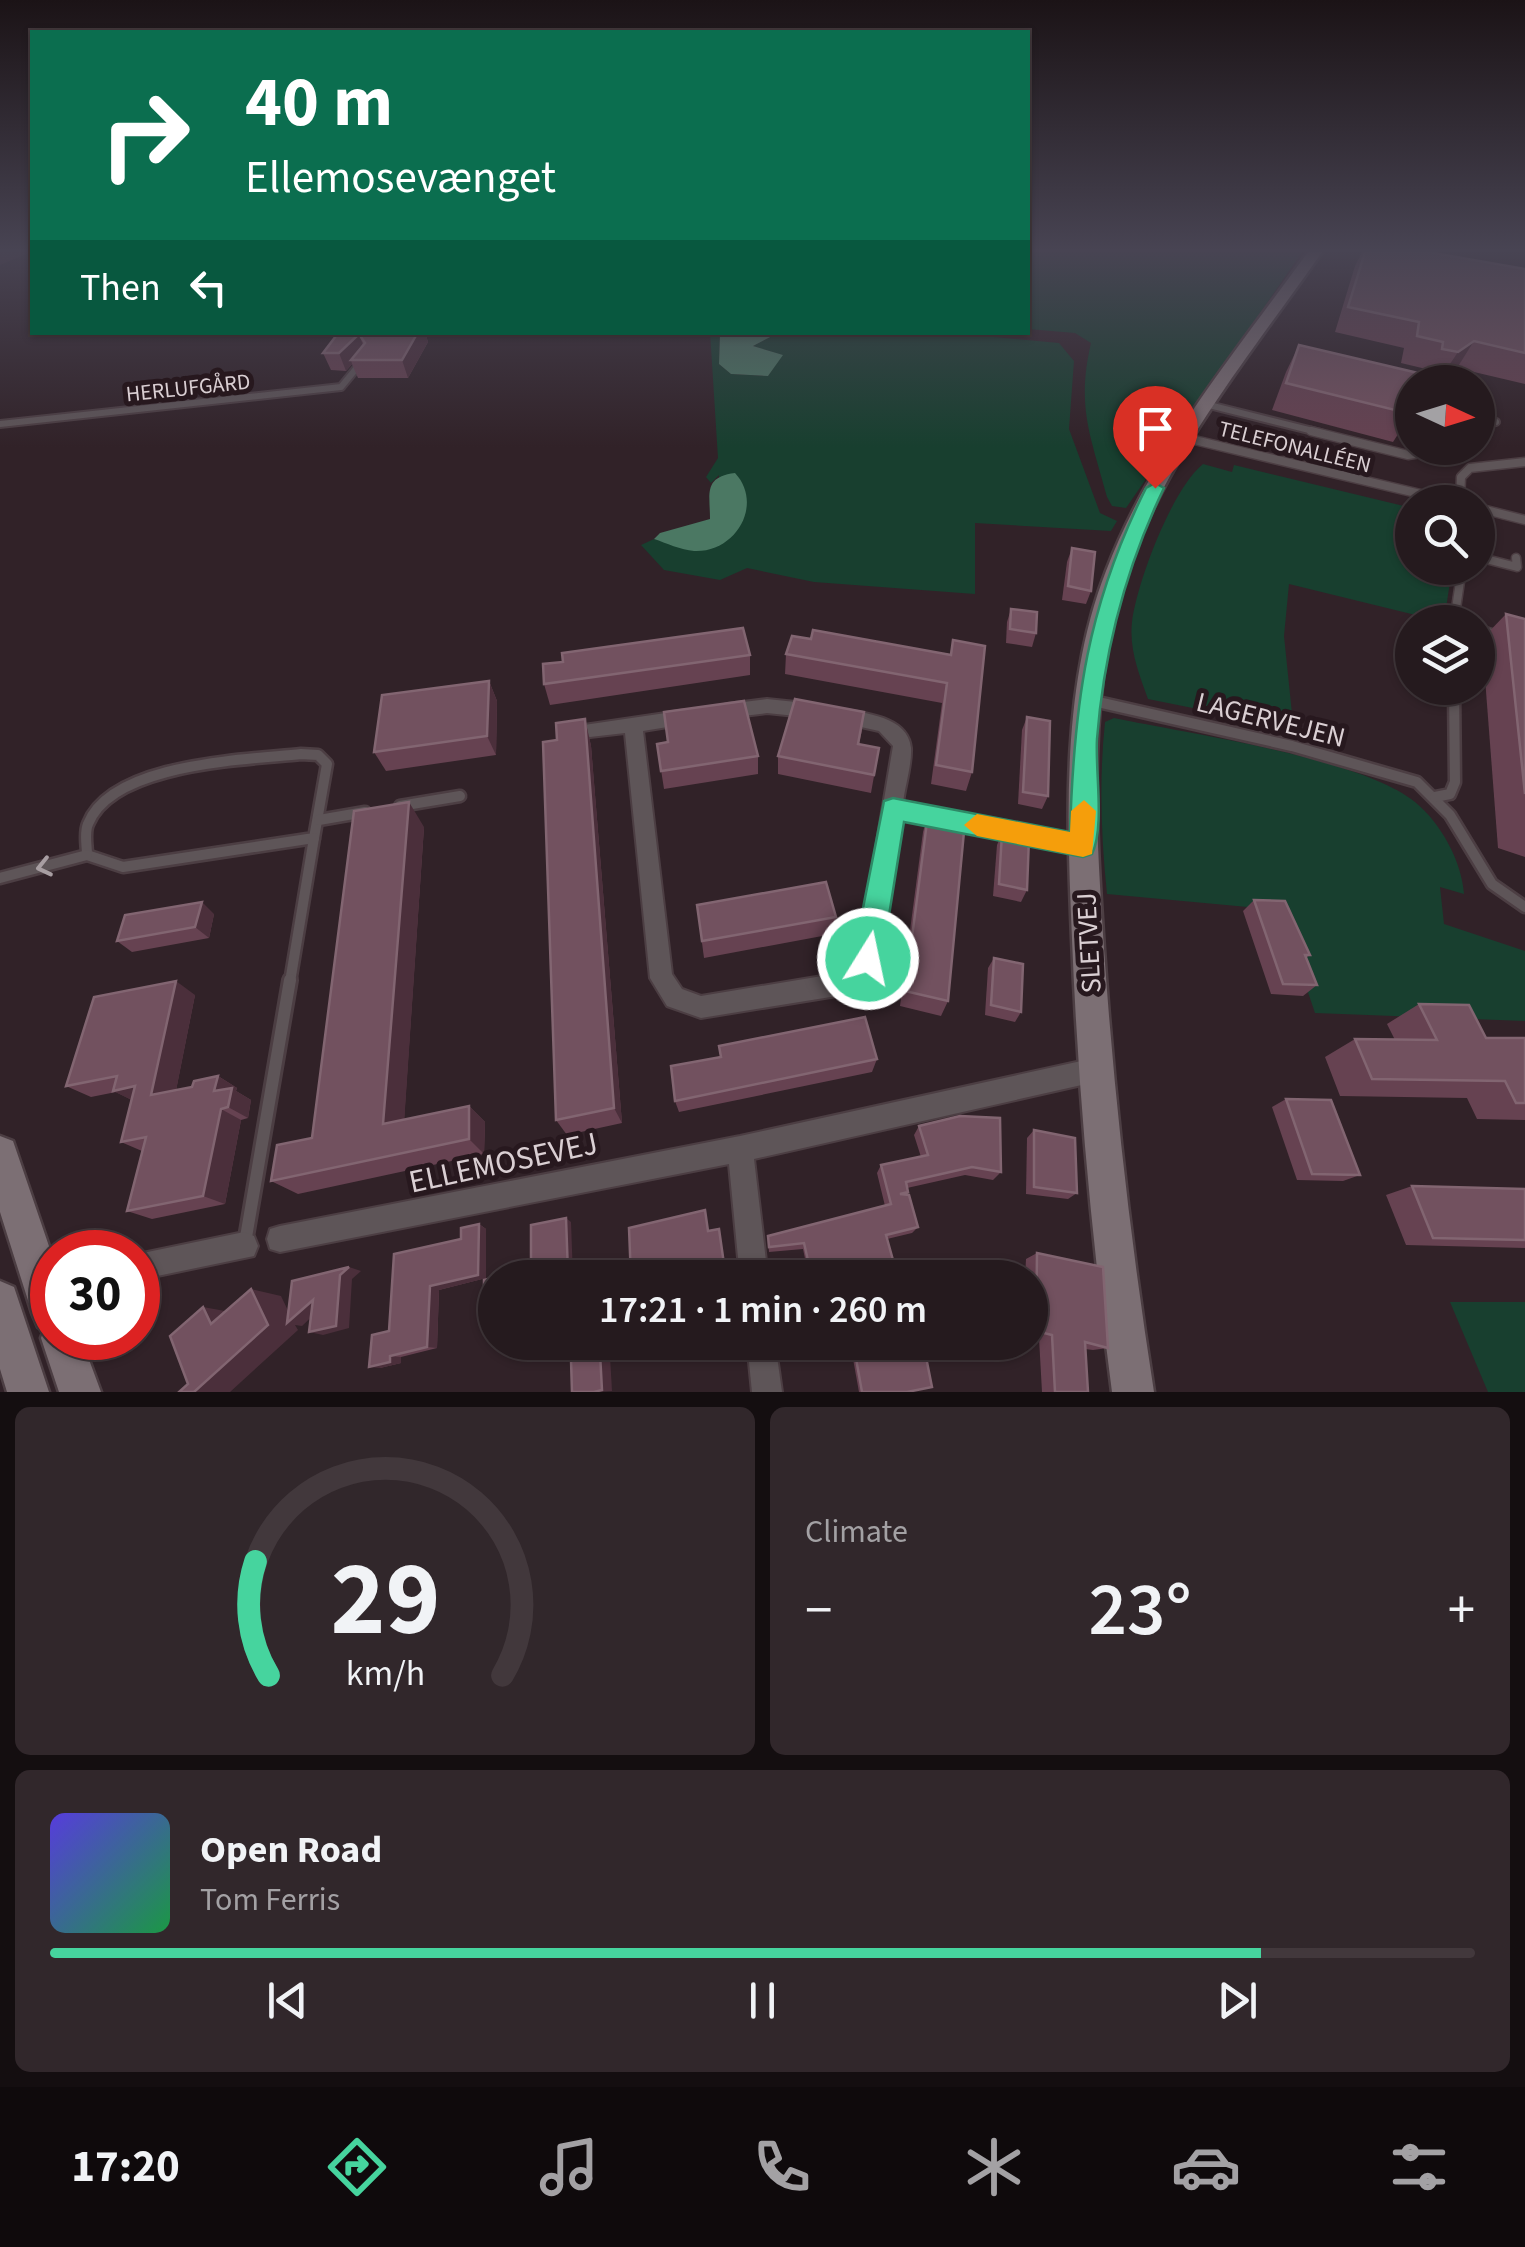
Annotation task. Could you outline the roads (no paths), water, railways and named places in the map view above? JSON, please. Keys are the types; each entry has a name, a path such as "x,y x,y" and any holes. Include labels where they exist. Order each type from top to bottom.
{"street":[{"name":"SLETVEJ","path":"1133,1392 1095,1070 1083,846 1089,700 1102,626 1136,522 1186,438 1270,317"},
{"path":"590,730 633,724 768,706 884,724 898,735 902,746 893,809 868,959 858,976 842,984 702,1007 675,998 661,978 633,724"},
{"path":"893,809 1083,846"},
{"name":"ELLEMOSEVEJ","path":"280,1240 740,1148 1095,1070"},
{"path":"740,1148 752,1260"},
{"path":"0,1154 30,1253"},
{"path":"160,1263 244,1246"},
{"path":"0,1301 28,1392"},
{"path":"69,1360 80,1392"},
{"path":"764,1360 767,1392"}],"lane":[{"name":"HERLUFGÅRD","path":"0,424 341,387 365,358"},
{"path":"1209,405 1395,452"},
{"name":"TELEFONALLÉEN","path":"1186,438 1395,487"},
{"path":"1460,485 1461,477 1470,468 1525,462"},
{"path":"1495,512 1525,520"},
{"path":"1495,560 1516,563 1525,574"},
{"path":"1495,634 1509,638"},
{"name":"LAGERVEJEN","path":"1089,700 1286,743 1413,780 1435,797"},
{"path":"1454,705 1454,782 1450,794 1435,797 1487,877 1507,900 1525,907"},
{"path":"244,1246 316,838 327,764 318,755 301,754 158,774 114,793 88,824 87,854 94,861 123,866 316,838"},
{"path":"389,808 460,796"},
{"path":"318,820 372,811"},
{"path":"0,878 87,854"}]}
